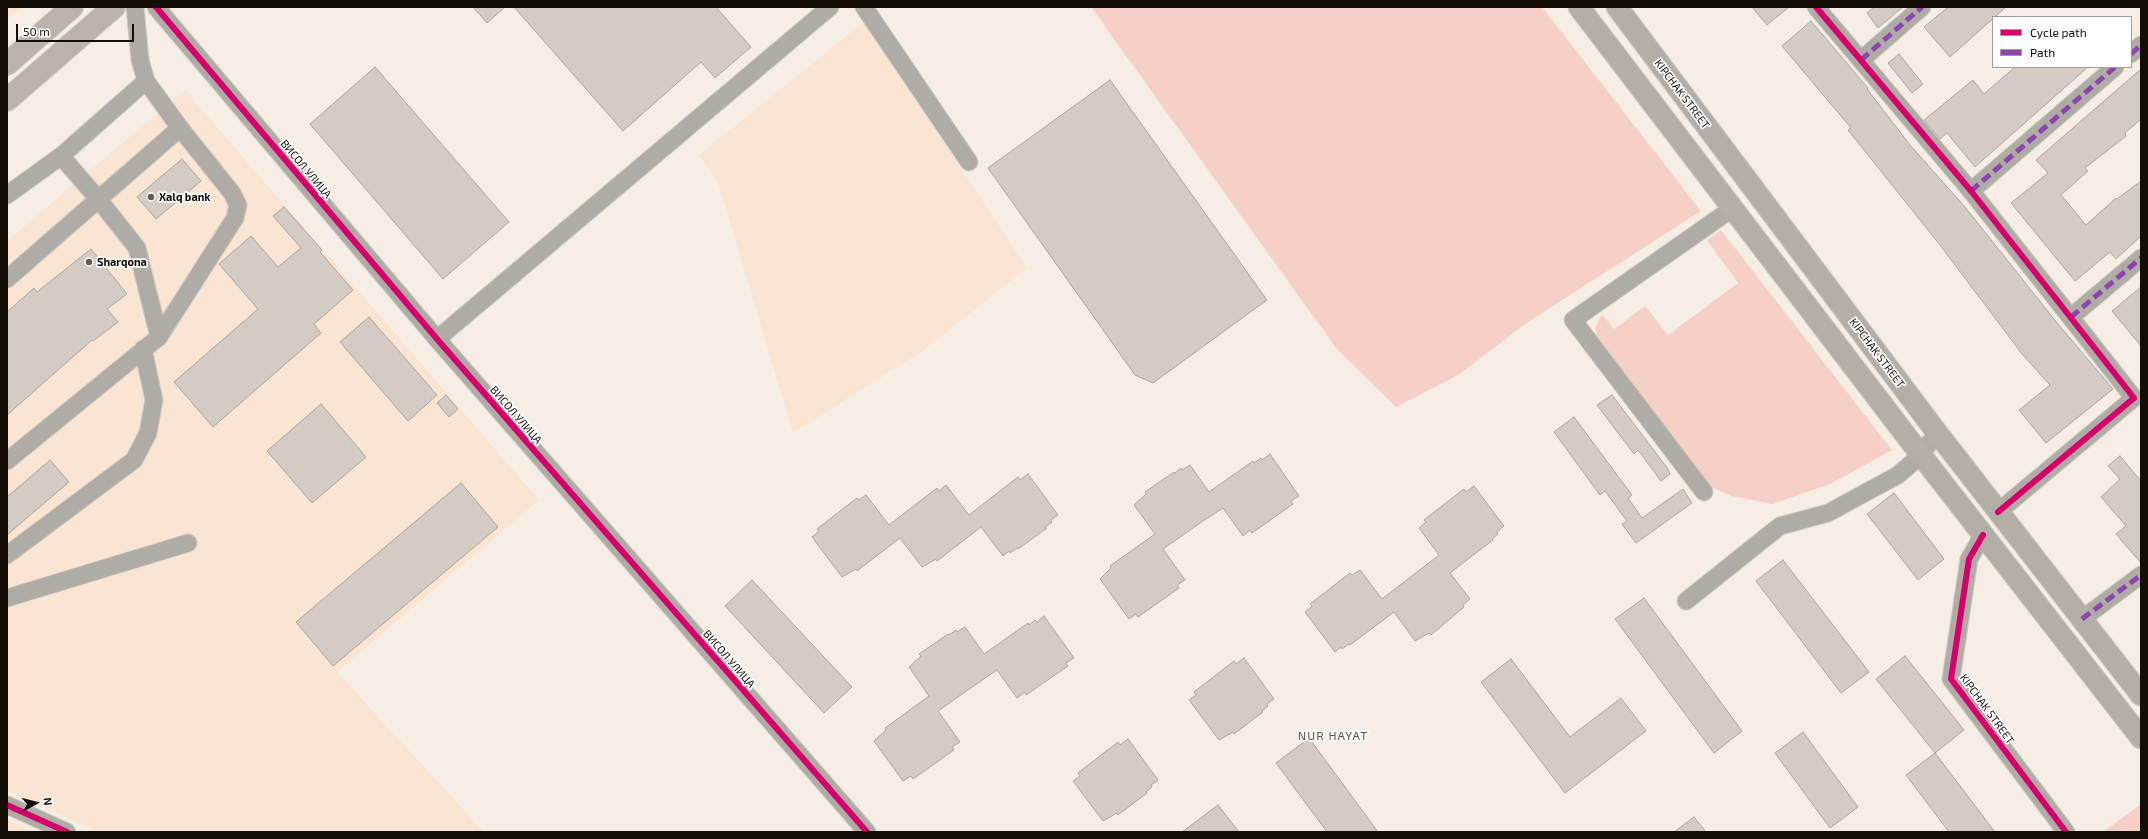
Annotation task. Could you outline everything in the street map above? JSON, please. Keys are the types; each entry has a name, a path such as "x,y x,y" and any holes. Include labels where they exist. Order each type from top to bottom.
{"highway":[{"path":"7,64 72,7"},
{"path":"7,100 114,7"}],"main road":[{"name":"KIPCHAK STREET","path":"1579,7 1733,208 1925,443 1998,512 2141,695"},
{"name":"KIPCHAK STREET","path":"1617,7 1925,443 1983,535 2141,738"}],"street":[{"path":"7,461 159,337 235,218 238,205 232,192 180,128 146,81 140,60 136,7"},
{"name":"ВИСОЛ УЛИЦА","path":"156,7 437,339 867,832"},
{"path":"437,339 830,7"},
{"path":"864,7 969,162"},
{"path":"1816,7 1970,191 2071,317 2137,395 1998,512"},
{"path":"1861,60 1922,7"},
{"path":"2132,53 2141,45"},
{"path":"1970,191 2114,68"},
{"path":"7,195 61,156 146,81"},
{"path":"7,279 180,128"},
{"path":"61,156 99,200 137,248 159,337"},
{"path":"1704,492 1574,320 1733,208"},
{"path":"2071,317 2141,258"},
{"path":"7,555 134,460 148,433 154,400 143,349"},
{"path":"1686,601 1780,526 1828,513 1898,475 1925,443"},
{"name":"KIPCHAK STREET","path":"1983,535 1969,559 1951,679 2066,832"},
{"path":"7,598 188,543"},
{"path":"2082,619 2141,575"},
{"path":"7,805 67,832"}],"shaded area":[{"path":"7,7 22,7 7,19"},
{"path":"1091,7 1542,7 1701,211 1525,324 1460,374 1396,407 1336,348"},
{"path":"864,22 1027,268 924,350 793,433 718,182 699,155"},
{"path":"185,90 539,500 337,672 484,832 99,832 7,791 7,241"},
{"path":"1721,230 1892,450 1830,484 1772,504 1732,496 1711,487 1599,341 1595,328 1602,314 1614,329 1645,306 1668,335 1738,283 1707,240"},
{"path":"2141,804 2141,832 2103,832"},
{"path":"7,820 34,832 7,832"}],"building":[{"path":"473,7 505,7 487,23"},
{"path":"514,7 716,7 751,47 715,78 701,62 623,131"},
{"path":"1752,7 1789,7 1767,25"},
{"path":"1874,7 1903,7 1878,28 1867,13"},
{"path":"1948,7 2006,7 1996,16 1992,16 1992,20 1950,57 1924,27"},
{"path":"1811,21 1868,88 1867,89 1910,145 1965,207 2058,324 2113,389 2046,443 2019,410 2050,385 2022,354 1940,245 1848,130 1851,128 1782,46"},
{"path":"1899,54 1923,84 1912,93 1888,63"},
{"path":"375,67 509,222 443,279 310,124"},
{"path":"2014,68 2087,68 1975,167 1947,133 1940,139 1924,120 1973,80 1984,94"},
{"path":"2141,69 2141,119 2125,133 2126,136 2085,168 2088,171 2061,195 2086,225 2116,198 2117,199 2141,181 2141,236 2116,259 2110,252 2075,281 2011,203 2048,173 2036,160"},
{"path":"1110,80 1267,300 1153,383 1135,375 988,168"},
{"path":"182,159 201,181 156,219 137,197"},
{"path":"284,207 322,250 320,252 353,290 314,324 321,333 213,427 174,382 258,309 219,264 251,236 278,267 301,248 273,216"},
{"path":"91,249 127,294 107,309 118,322 93,341 92,340 7,415 7,312 34,288 37,292"},
{"path":"2141,287 2141,346 2112,311"},
{"path":"369,317 437,395 408,421 340,342"},
{"path":"446,395 458,409 449,417 437,403"},
{"path":"1612,395 1668,469 1670,474 1661,481 1638,450 1634,454 1597,405"},
{"path":"321,404 366,457 312,503 267,451"},
{"path":"1574,417 1632,495 1628,498 1642,518 1683,489 1692,503 1636,543 1622,524 1627,521 1605,491 1600,495 1554,432"},
{"path":"1270,454 1299,496 1291,501 1293,504 1252,533 1250,530 1243,536 1223,508 1200,523 1163,549 1185,580 1177,585 1179,588 1138,617 1136,614 1129,619 1100,579 1111,568 1110,566 1155,534 1134,505 1146,494 1145,492 1174,472 1175,473 1181,468 1182,470 1190,465 1209,492 1253,461 1254,463 1261,458 1262,460"},
{"path":"2120,456 2141,481 2141,563 2116,534 2126,526 2101,497 2120,479 2108,466"},
{"path":"50,460 69,482 7,535 7,497"},
{"path":"1028,474 1058,515 1045,527 1047,528 1018,549 1017,548 1010,553 1009,551 1003,556 981,527 937,561 936,559 922,567 900,538 857,571 856,569 842,577 812,537 819,531 817,529 857,498 859,500 866,495 889,525 937,488 939,491 946,485 969,515 1018,477 1020,480"},
{"path":"461,483 498,527 333,666 296,622"},
{"path":"1474,486 1504,526 1497,532 1498,534 1492,539 1493,540 1450,573 1470,599 1463,605 1464,607 1431,635 1429,633 1415,641 1394,612 1350,645 1349,644 1342,649 1341,647 1335,652 1305,612 1312,606 1310,604 1350,573 1352,575 1360,570 1382,599 1439,555 1419,528 1426,522 1424,520 1464,489 1466,492"},
{"path":"1894,493 1944,559 1918,580 1867,514"},
{"path":"1783,560 1869,672 1841,693 1756,581"},
{"path":"752,580 852,687 824,713 725,606"},
{"path":"1644,598 1742,731 1714,753 1615,619"},
{"path":"1044,616 1074,658 1066,663 1068,666 1026,695 1025,692 1017,698 997,670 975,685 938,711 960,742 952,747 954,750 913,779 911,776 903,781 874,741 886,730 885,728 929,696 909,667 921,656 919,654 948,634 949,635 956,630 957,632 965,627 984,654 1028,623 1029,625 1035,620 1037,622"},
{"path":"1905,656 1964,730 1935,753 1876,679"},
{"path":"1244,658 1274,699 1267,704 1268,706 1262,711 1263,712 1234,734 1233,732 1219,740 1189,700 1196,695 1194,692 1234,661 1236,664"},
{"path":"1511,659 1570,737 1621,698 1646,731 1565,793 1481,682"},
{"path":"1803,732 1858,807 1830,828 1775,753"},
{"path":"1309,738 1378,832 1327,832 1276,763"},
{"path":"1128,739 1158,780 1151,785 1152,787 1146,792 1147,793 1118,815 1117,813 1103,821 1073,781 1080,776 1078,773 1118,742 1120,745"},
{"path":"1935,753 1995,832 1949,832 1906,775"},
{"path":"1218,805 1239,832 1182,832"},
{"path":"1694,817 1706,832 1674,832"}],"marked path":[{"path":"1861,60 1922,7"},
{"path":"2132,53 2141,45"},
{"path":"1971,191 2114,68"},
{"path":"2071,317 2141,258"},
{"path":"2082,619 2141,575"}],"cycle path":[{"path":"156,7 437,339 867,832"},
{"path":"1816,7 1971,191 2134,398 1998,512"},
{"path":"1983,535 1969,559 1951,679 2066,832"},
{"path":"7,805 67,832"}],"place":[{"name":"Xalq bank","path":"151,197"},
{"name":"Sharqona","path":"89,262"}],"district":[{"name":"NUR HAYAT","path":"1333,736"}]}
